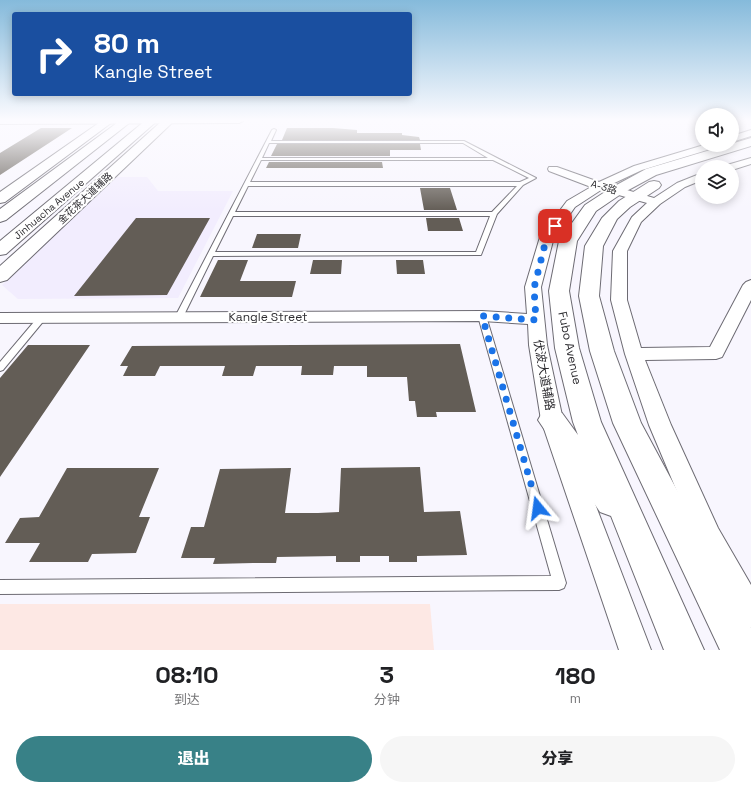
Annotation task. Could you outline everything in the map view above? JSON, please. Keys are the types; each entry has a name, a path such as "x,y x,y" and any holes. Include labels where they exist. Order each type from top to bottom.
{"main road":[{"path":"0,199 69,150"},
{"name":"Jinhuacha Avenue","path":"0,217 88,150"},
{"name":"Jinhuacha Avenue","path":"0,250 118,150"},
{"name":"金花茶大道辅路","path":"0,276 137,150"},
{"name":"Fubo Avenue","path":"684,650 587,422 568,348 559,291 568,241 590,208 608,189 677,163 722,150"},
{"path":"741,650 627,423 602,351 589,296 594,246 613,214 635,196 662,180 692,168 751,151"},
{"path":"552,420 636,536"}],"street":[{"name":"伏波大道辅路","path":"635,650 552,420 538,345 534,288 547,236 572,204 608,189 638,168 695,150"},
{"path":"739,165 751,161"},
{"name":"A-3路","path":"553,169 608,189 656,202"},
{"path":"695,179 681,185 656,202 636,220 620,251 619,300 634,354 660,425 709,537 751,613"},
{"path":"634,354 716,353 751,285"},
{"name":"Kangle Street","path":"0,318 482,316 536,320"}],"lane":[{"path":"179,317 264,150"},
{"path":"211,254 479,254 494,214 521,184 534,178 479,150"},
{"path":"260,159 494,159"},
{"path":"247,184 521,184"},
{"path":"232,214 494,214"},
{"path":"0,588 559,583 482,316"},
{"path":"0,368 42,318"}],"shaded area":[{"path":"114,177 147,177 158,191 233,191 178,298 18,299 2,285"},
{"path":"0,604 430,604 434,650 0,650"}],"building":[{"path":"4,150 38,150 0,175 0,153"},
{"path":"274,150 390,150 390,156 271,156"},
{"path":"269,162 382,162 383,168 266,168"},
{"path":"420,188 450,188 457,210 424,210"},
{"path":"136,218 210,218 167,295 74,296"},
{"path":"426,218 459,218 463,231 428,231"},
{"path":"257,234 301,234 298,248 252,248"},
{"path":"218,260 248,260 240,281 296,281 292,297 200,297"},
{"path":"313,260 342,260 341,274 310,274"},
{"path":"396,260 423,260 425,274 397,274"},
{"path":"460,344 476,412 436,412 437,417 417,417 415,401 409,401 407,377 367,377 367,366 334,366 333,375 301,375 302,366 256,366 253,376 222,376 225,366 160,366 155,376 123,376 128,366 120,366 132,346"},
{"path":"28,345 90,345 0,477 0,378"},
{"path":"420,467 424,512 460,511 467,555 417,556 417,562 389,562 389,556 360,556 360,562 336,562 336,556 277,557 276,563 213,564 215,558 181,558 191,527 204,527 220,469 291,468 285,513 318,513 339,512 341,468"},
{"path":"67,468 159,468 139,517 150,517 136,553 92,554 88,562 29,562 40,543 5,543 20,518 39,517"}],"route":[{"path":"538,508 482,316 536,320 534,288 547,236 555,226"}]}
